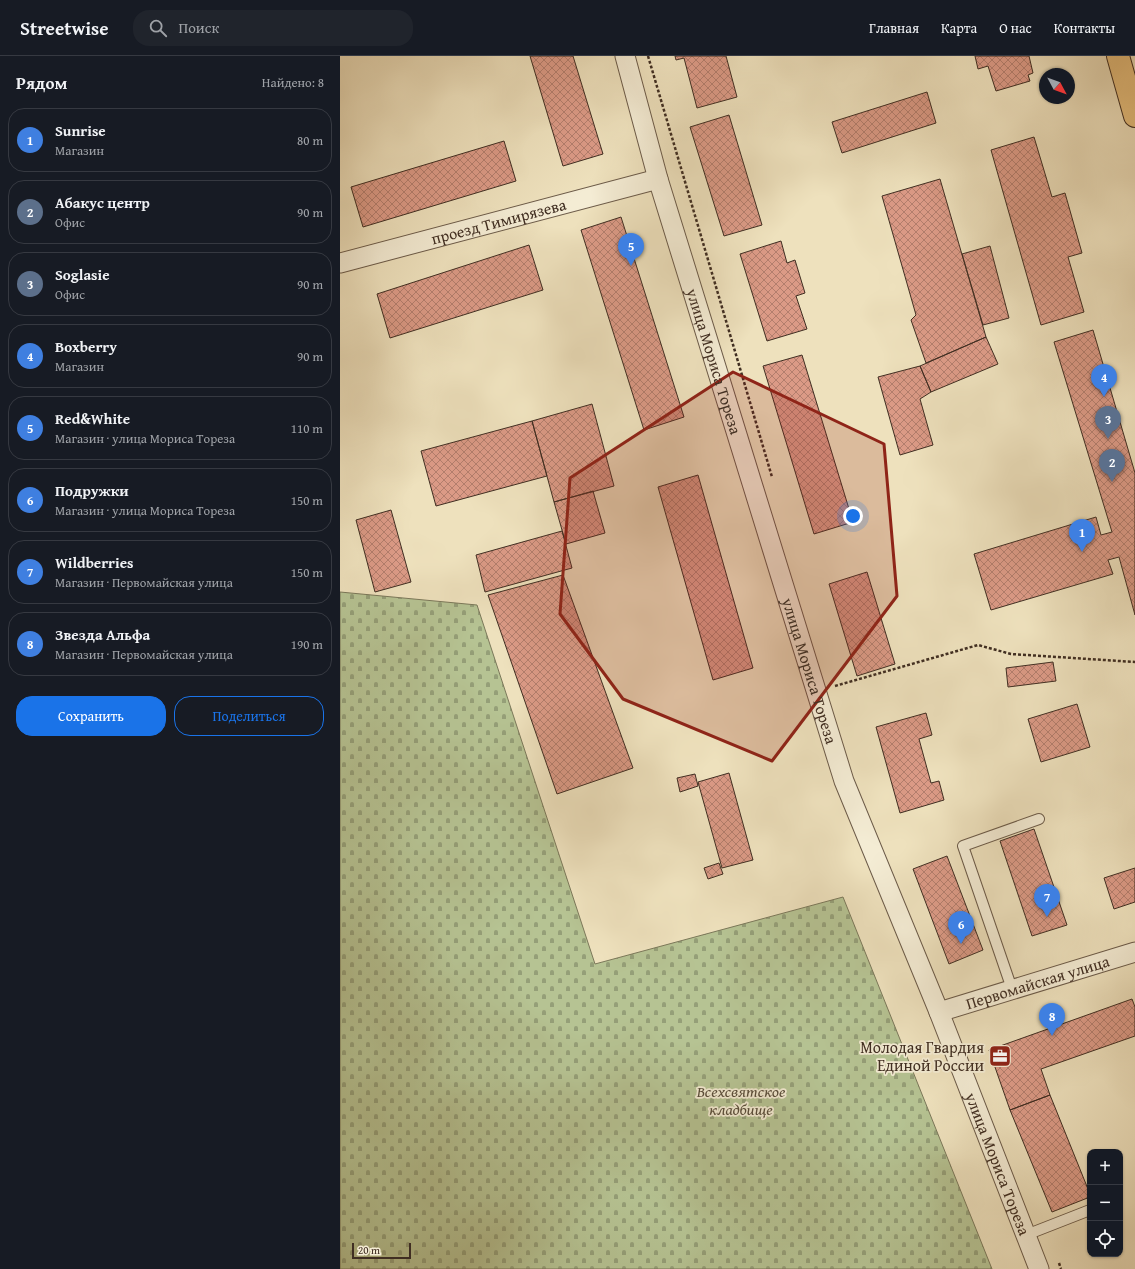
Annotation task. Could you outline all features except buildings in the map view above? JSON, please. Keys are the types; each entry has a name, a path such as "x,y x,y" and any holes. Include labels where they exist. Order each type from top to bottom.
{"main road":[{"path":"1118,56 1135,116"}],"street":[{"name":"улица Мориса Тореза","path":"625,56 658,179 844,781 939,1012 1039,1269"},
{"name":"проезд Тимирязева","path":"340,263 658,179"},
{"name":"Первомайская улица","path":"939,1012 1135,952"}],"lane":[{"path":"1012,990 963,846 1039,819"},
{"path":"1026,1235 1087,1211"}],"path":[{"path":"648,56 774,482"},
{"path":"832,679 835,687 978,645 1011,654 1135,662"},
{"path":"1059,1262 1061,1269"}],"highlighted area":[{"path":"733,372 884,444 897,596 772,761 623,699 560,614 570,478"}],"green space":[{"name":"Всехсвятское кладбище","path":"340,592 477,605 595,964 843,897 992,1269 340,1269"}],"place":[{"name":"Red&White","path":"631,266"},
{"name":"Boxberry","path":"1104,397"},
{"name":"Soglasie","path":"1108,439"},
{"name":"Абакус центр","path":"1112,482"},
{"name":"Sunrise","path":"1082,552"},
{"name":"Wildberries","path":"1047,917"},
{"name":"Подружки","path":"961,944"},
{"name":"Звезда Альфа","path":"1052,1036"},
{"name":"Молодая Гвардия Единой России","path":"1000,1056"}]}
